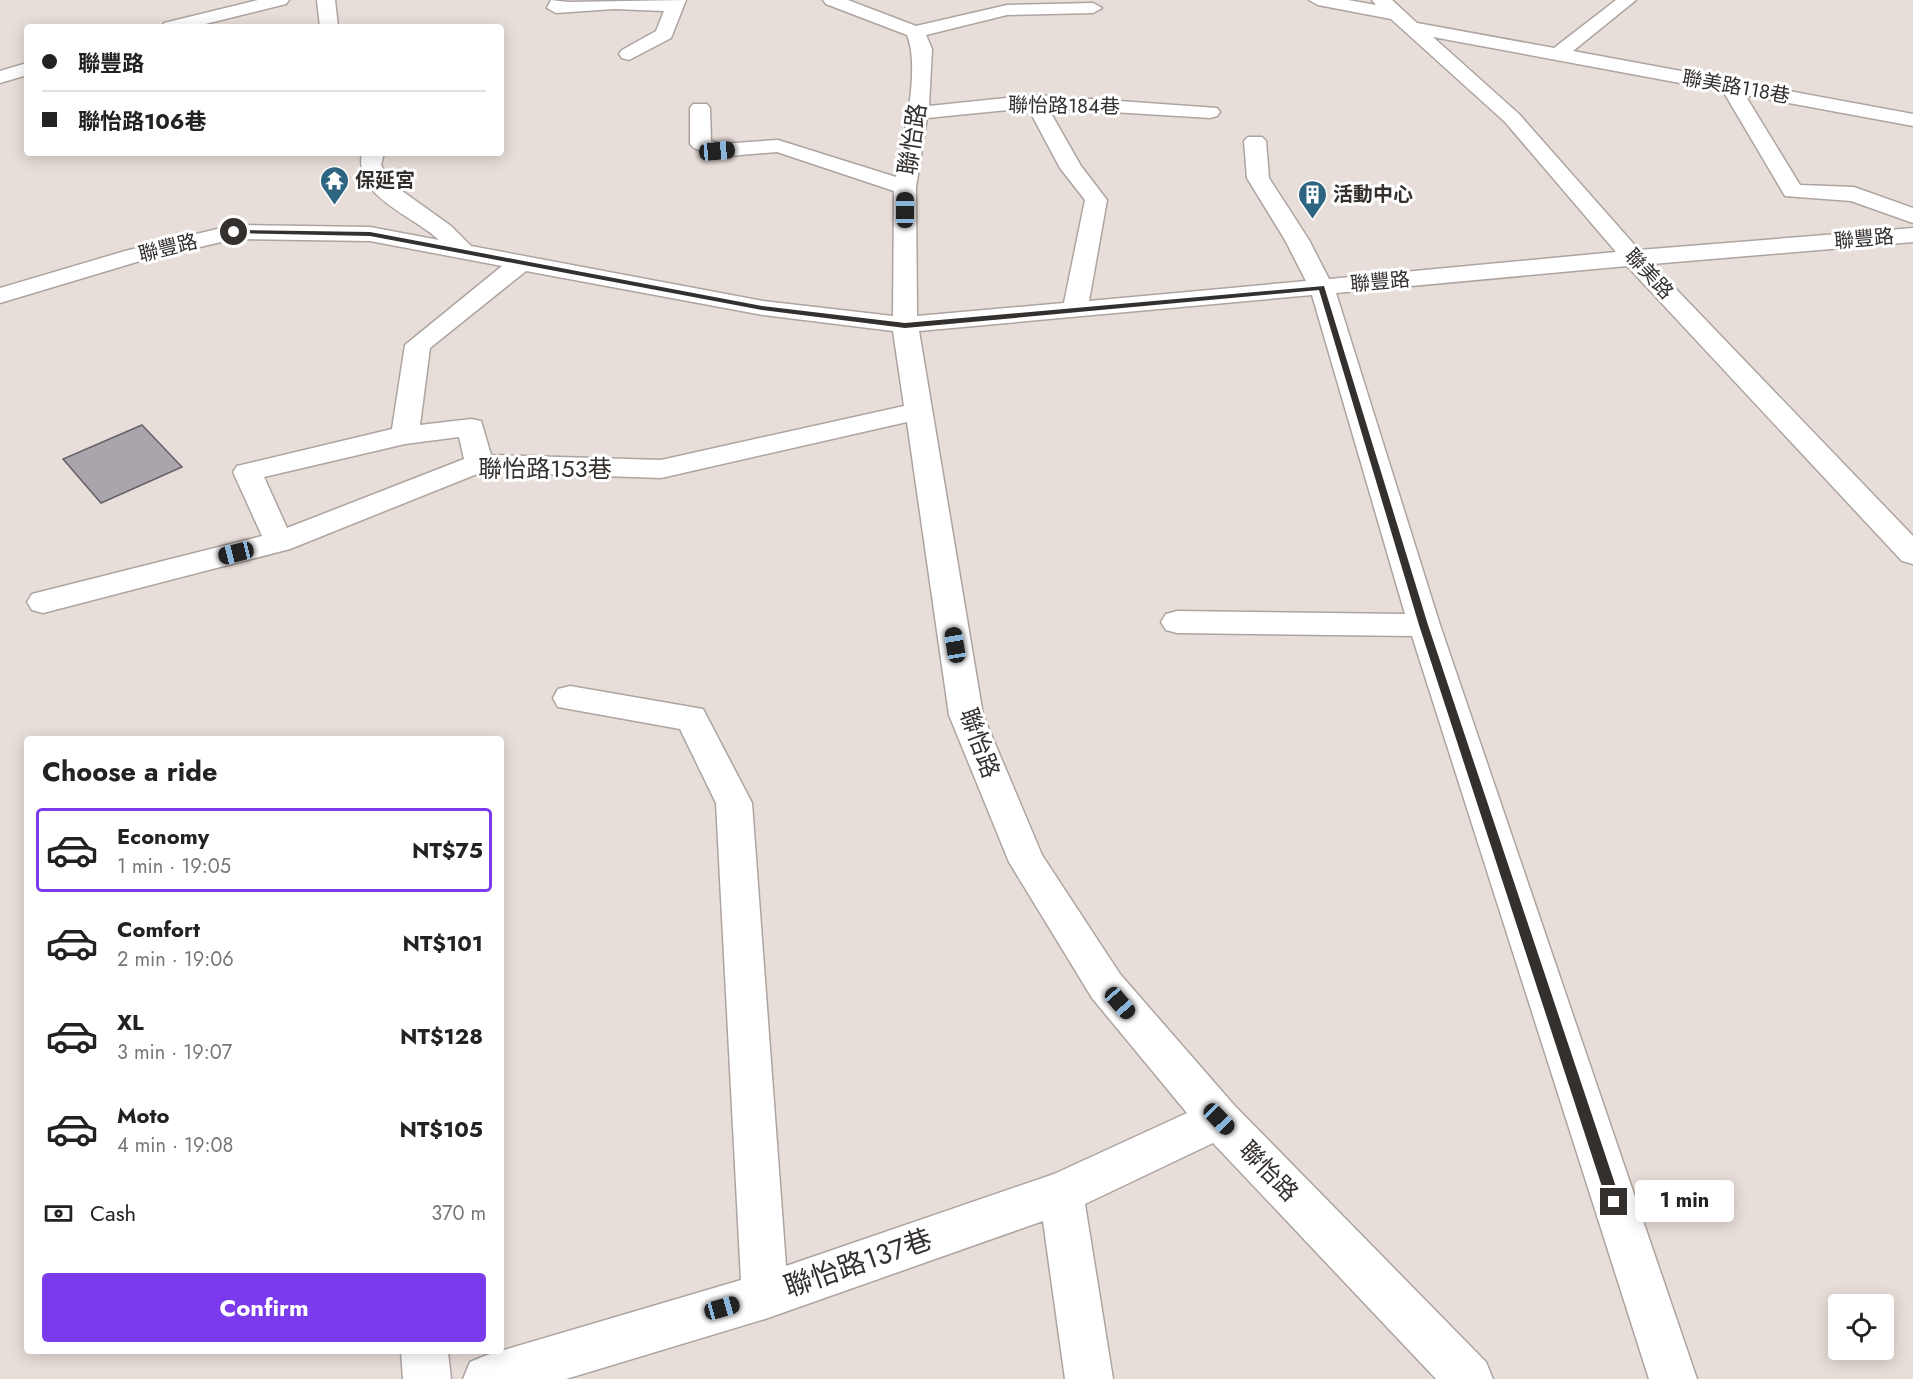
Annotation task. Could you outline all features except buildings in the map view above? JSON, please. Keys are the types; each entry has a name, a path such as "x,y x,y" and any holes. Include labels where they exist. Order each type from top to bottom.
{"street":[{"path":"183,24 280,0"},
{"path":"326,0 329,24"},
{"path":"560,0 556,8 676,3 664,34 629,54"},
{"path":"832,0 915,32 1007,10 1093,8"},
{"name":"聯美路118巷","path":"1318,0 1396,14 1558,54 1913,120"},
{"path":"1558,54 1627,0"},
{"name":"聯美路","path":"1396,14 1512,118 1633,258 1913,554"},
{"name":"聯怡路","path":"915,32 922,49 918,113 905,187 905,325 966,715 1027,862 1106,986 1219,1119 1469,1379"},
{"path":"0,77 24,70"},
{"path":"1730,86 1793,191 1854,194 1913,216"},
{"path":"1034,101 1071,168 1096,200 1075,311"},
{"name":"聯怡路184巷","path":"918,113 1034,101 1210,112"},
{"path":"700,108 701,144 717,151 777,146 905,187"},
{"path":"1255,141 1258,178 1297,240 1322,288 1424,625 1672,1379"},
{"path":"373,156 373,173 390,196 444,231 462,251"},
{"name":"聯豐路","path":"0,296 134,256 234,232 370,234 762,308 905,325 1633,258 1913,235"},
{"path":"405,435 418,345 521,263"},
{"name":"聯怡路153巷","path":"43,602 279,542 478,463 661,469 919,411"},
{"path":"279,542 247,472 405,435 471,427 478,463"},
{"path":"1177,622 1424,625"},
{"path":"570,698 691,718 734,803 765,1296"},
{"name":"聯怡路137巷","path":"487,1379 765,1296 1061,1193 1219,1119"},
{"path":"1061,1193 1089,1379"},
{"path":"425,1354 427,1379"}],"place":[{"name":"保延宮","path":"334,206"},
{"name":"活動中心","path":"1312,220"}],"route":[{"path":"234,232 370,234 762,308 905,325 1322,288 1424,625 1614,1202"}]}
